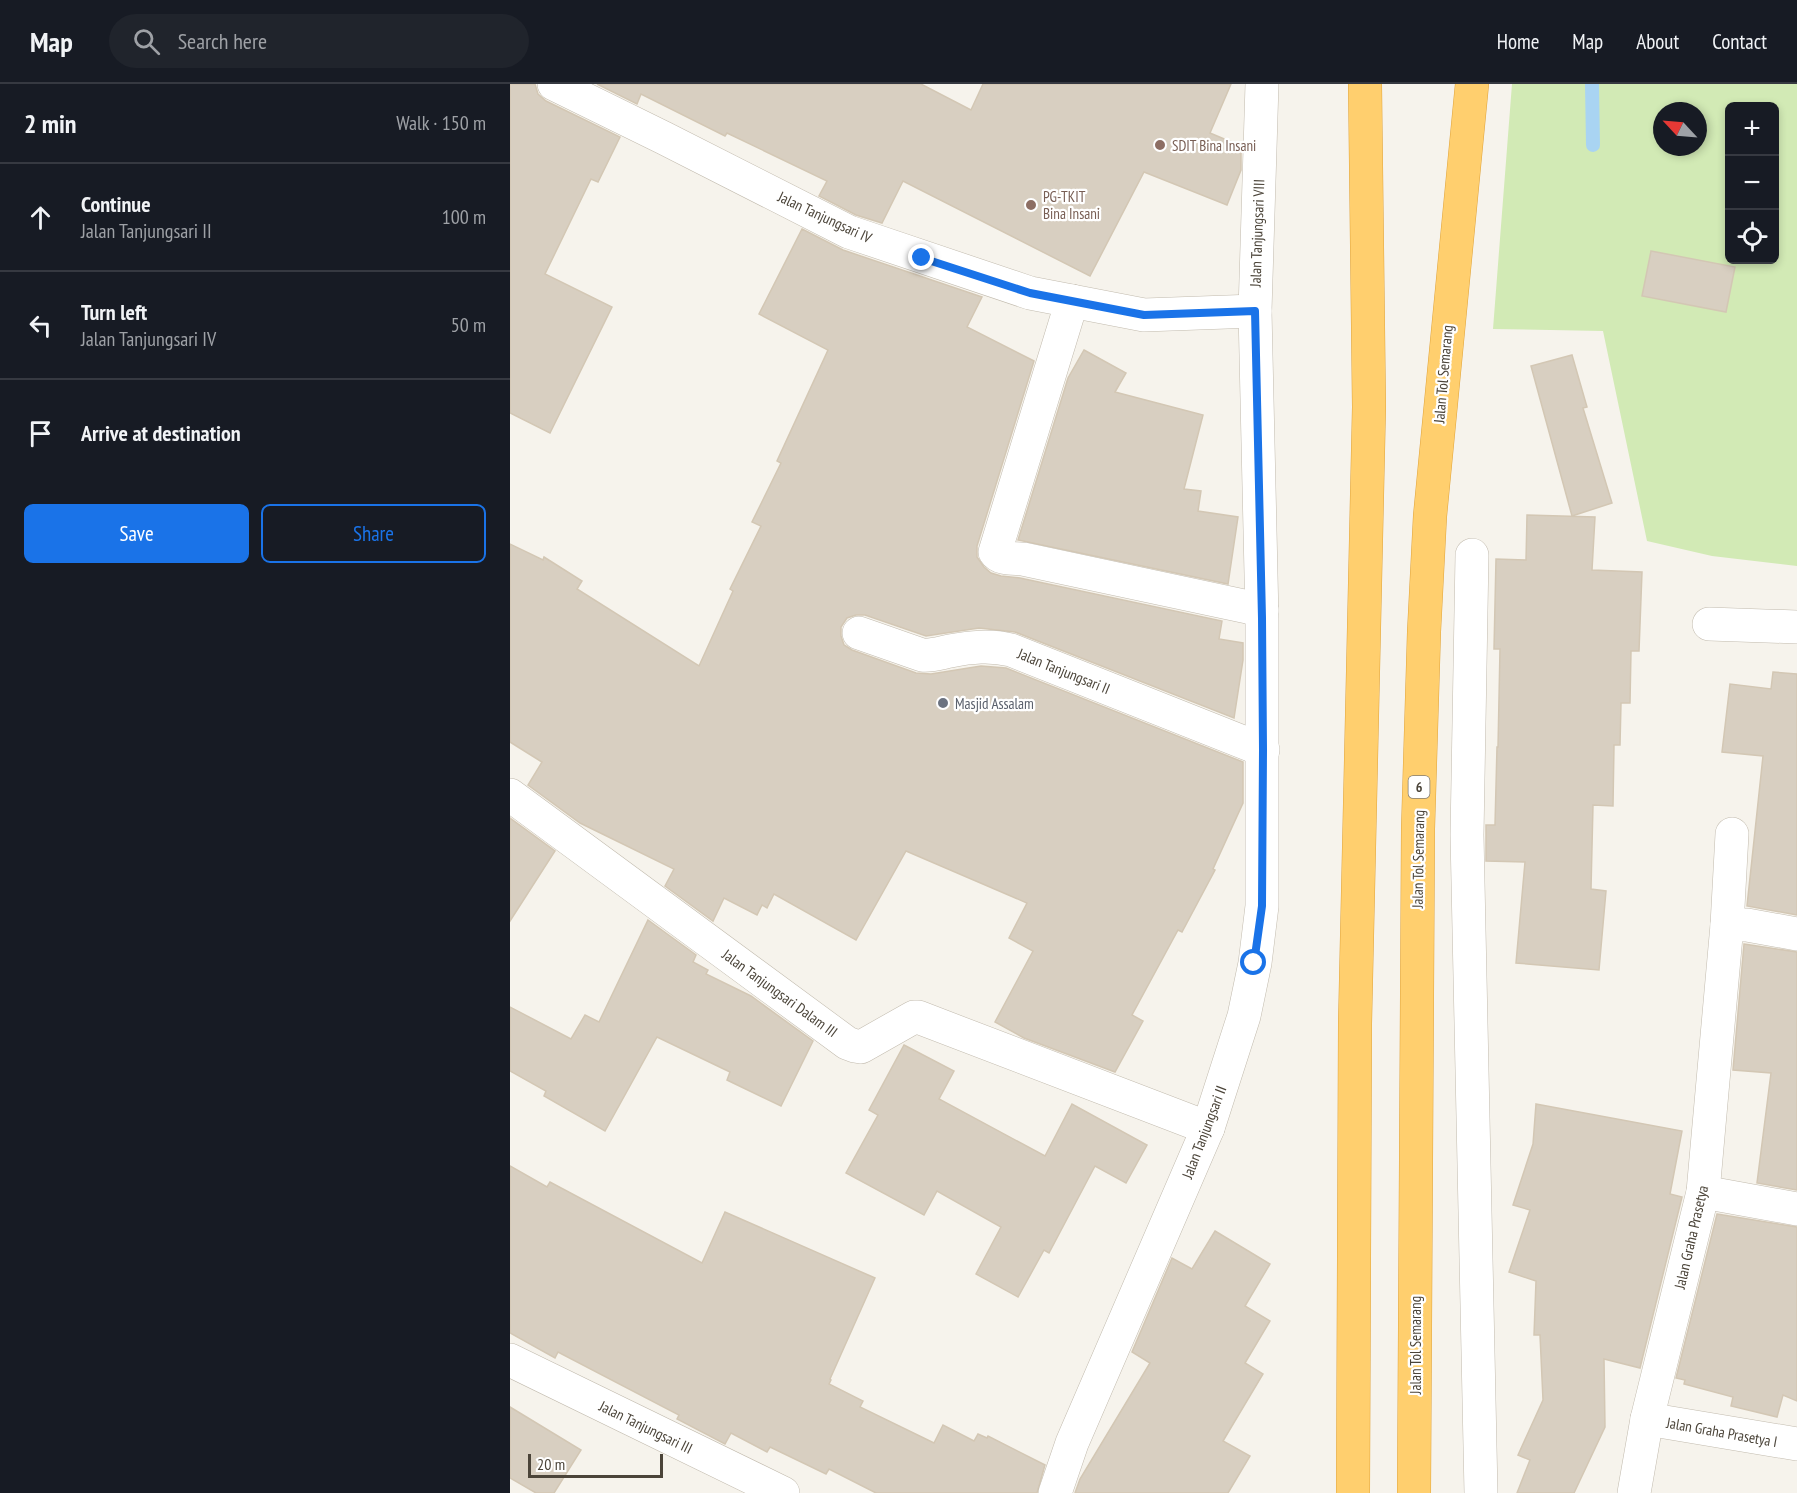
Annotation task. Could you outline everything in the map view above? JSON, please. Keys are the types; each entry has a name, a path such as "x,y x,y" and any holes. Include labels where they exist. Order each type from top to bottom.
{"highway":[{"path":"1353,1493 1355,1024 1369,406 1365,84"},
{"name":"Jalan Tol Semarang","path":"1414,1493 1418,829 1424,632 1430,516 1472,84"}],"street":[{"name":"Jalan Tanjungsari IV","path":"554,84 849,232 1030,293 1144,315 1255,311"},
{"name":"Jalan Tanjungsari VIII","path":"1255,311 1263,84"},
{"path":"1072,301 995,552 997,556 1023,559 1262,610"},
{"name":"Jalan Tanjungsari II","path":"1055,1493 1072,1443 1208,1128 1244,1016 1254,963 1262,906 1263,750 1255,311"},
{"path":"1472,555 1467,835 1481,1493"},
{"path":"1709,624 1797,627"},
{"name":"Jalan Tanjungsari II","path":"859,633 930,656 981,646 995,646 1011,650 1263,750"},
{"name":"Jalan Tanjungsari Dalam III","path":"510,795 847,1043 861,1047 914,1017 918,1017 1208,1128"},
{"name":"Jalan Graha Prasetya","path":"1634,1493 1647,1419 1703,1192 1737,925 1732,834"},
{"path":"1737,925 1797,934"},
{"path":"1703,1192 1797,1209"},
{"name":"Jalan Tanjungsari III","path":"510,1360 783,1493"},
{"name":"Jalan Graha Prasetya I","path":"1647,1419 1797,1444"}],"green space":[{"path":"1512,84 1797,84 1797,566 1712,556 1647,541 1603,331 1493,329"}],"building":[{"path":"510,84 535,84 538,94 546,101 620,137 598,182 591,179 545,274 612,307 550,433 510,413"},
{"path":"597,84 921,84 971,110 983,84 1231,84 1210,133 1241,146 1241,170 1227,205 1144,172 1090,276 903,181 882,223 856,215 819,196 827,181 727,133 725,136 641,94 637,104"},
{"path":"802,229 843,250 982,297 967,327 1034,361 977,546 977,557 984,567 991,573 1001,576 1020,578 1222,621 1219,639 1243,643 1243,660 1234,718 1015,632 979,628 926,636 865,615 847,618 841,627 844,645 852,650 916,673 931,674 981,666 1006,668 1243,762 1243,803 1213,869 1215,870 1182,932 1178,930 1132,1015 1143,1021 1115,1072 1024,1038 995,1022 1033,951 1009,938 1027,903 906,851 856,940 774,894 767,908 762,905 757,915 724,898 713,921 665,886 674,869 580,823 528,785 542,762 510,742 510,544 543,560 544,557 582,581 577,589 699,666 733,591 730,589 761,526 752,522 781,463 777,461 828,350 759,314"},
{"path":"1651,251 1735,267 1726,312 1642,296"},
{"path":"1084,350 1126,373 1115,392 1203,415 1184,489 1201,491 1198,511 1238,517 1228,584 1018,540 1068,378"},
{"path":"1572,355 1587,407 1583,408 1612,503 1572,516 1531,366"},
{"path":"1527,515 1595,517 1592,570 1642,572 1639,651 1631,651 1630,703 1621,703 1620,745 1614,745 1613,806 1593,805 1591,889 1606,891 1599,970 1516,963 1525,862 1486,861 1486,825 1495,825 1498,747 1500,649 1494,649 1496,559 1526,560"},
{"path":"1773,672 1797,674 1797,915 1747,906 1763,756 1722,752 1730,684 1771,689"},
{"path":"510,818 555,851 510,921"},
{"path":"648,920 696,955 693,962 708,970 706,974 751,996 813,1041 781,1106 727,1080 730,1072 657,1037 605,1131 544,1096 546,1091 510,1071 510,1007 571,1039 585,1015 599,1022"},
{"path":"1744,944 1797,952 1797,1190 1757,1183 1771,1073 1733,1070"},
{"path":"904,1045 954,1071 939,1099 1045,1156 1072,1104 1147,1145 1126,1183 1095,1166 1049,1253 1044,1250 1018,1297 976,1274 1001,1227 937,1191 924,1215 846,1173 878,1115 869,1110"},
{"path":"1536,1104 1682,1131 1670,1194 1682,1197 1640,1368 1604,1359 1605,1427 1574,1493 1517,1493 1530,1460 1518,1455 1543,1400 1540,1335 1534,1335 1536,1281 1509,1272 1530,1210 1513,1205 1533,1144"},
{"path":"510,1166 547,1187 550,1182 702,1263 725,1212 875,1278 829,1384 863,1401 860,1407 934,1443 943,1425 974,1441 978,1434 987,1438 988,1436 1045,1465 1037,1493 876,1493 829,1469 826,1474 770,1447 767,1452 731,1433 725,1444 677,1419 679,1415 558,1352 555,1358 510,1333"},
{"path":"1717,1214 1797,1227 1797,1401 1783,1395 1777,1417 1731,1406 1733,1397 1684,1384 1685,1380 1676,1378"},
{"path":"1215,1231 1270,1264 1245,1306 1270,1321 1245,1363 1263,1374 1223,1441 1250,1456 1228,1493 1075,1493 1080,1479 1150,1363 1132,1352 1172,1258 1192,1269"},
{"path":"510,1407 581,1450 554,1493 536,1493 510,1478"}],"waterway":[{"path":"1592,84 1593,145"}],"place":[{"name":"SDIT Bina Insani","path":"1160,145"},
{"name":"PG-TKIT Bina Insani","path":"1031,205"},
{"name":"Masjid Assalam","path":"943,703"}],"route":[{"path":"922,258 1030,293 1144,315 1255,311 1263,750 1262,906 1254,963"}]}
